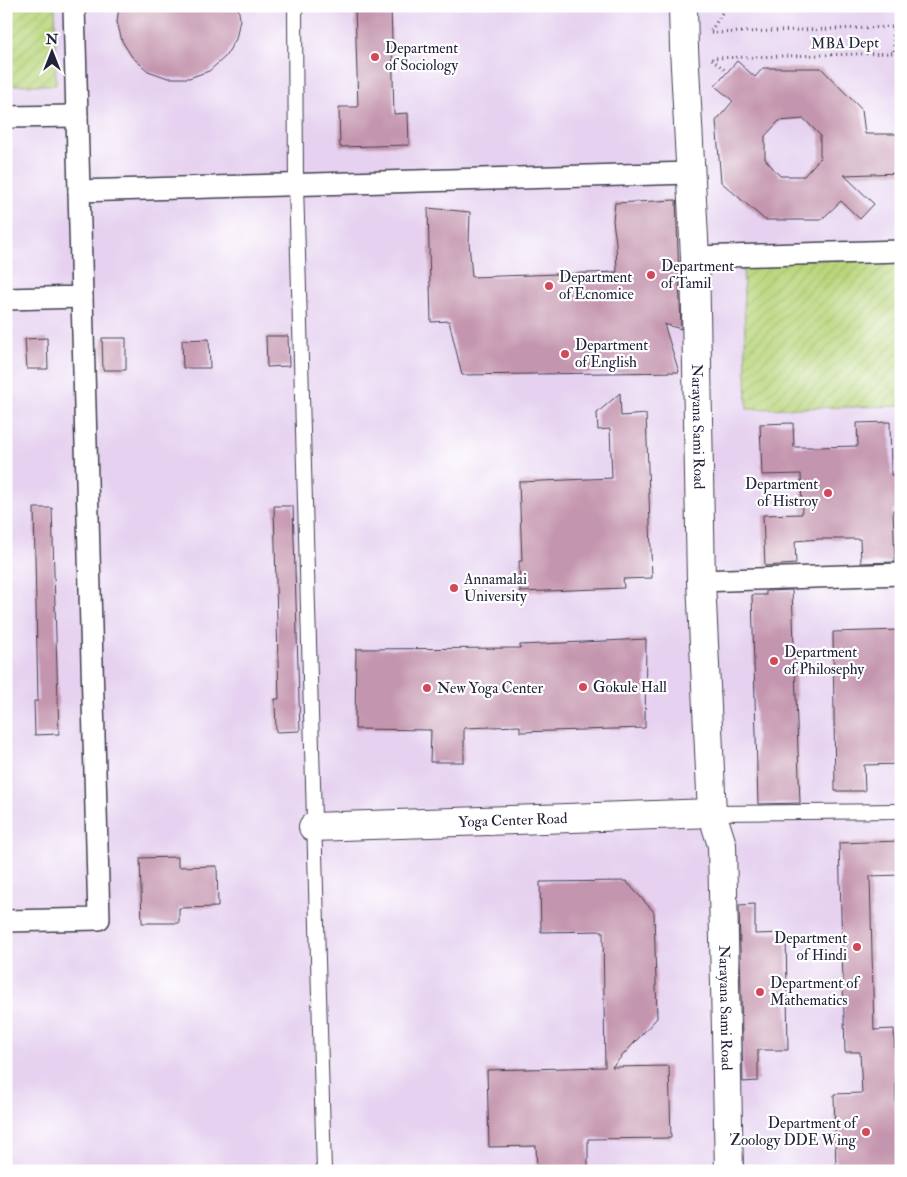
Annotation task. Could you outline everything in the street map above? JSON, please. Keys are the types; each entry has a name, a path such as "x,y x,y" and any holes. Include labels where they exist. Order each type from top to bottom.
{"street":[{"path":"6,921 99,919 74,6"},
{"name":"Narayana Sami Road","path":"683,6 721,813 730,1171"},
{"name":"Narayana Sami Road","path":"710,580 711,10"},
{"path":"6,117 77,116"},
{"path":"79,191 690,173"},
{"path":"695,257 901,252"},
{"path":"6,299 82,297"},
{"path":"710,580 901,574"},
{"name":"Yoga Center Road","path":"313,827 721,813"}],"lane":[{"path":"295,6 296,184 324,1171"},
{"path":"721,813 901,811"}],"path":[{"path":"711,10 711,39"},
{"name":"MBA Dept","path":"711,32 893,27 894,53 712,58"},
{"path":"711,52 712,58 727,72"}],"shaded area":[{"name":"Annamalai University","path":"6,6 901,6 901,1171 6,1171"}],"green space":[{"path":"6,6 55,6 56,85 6,85"},
{"path":"901,257 901,406 747,409 743,261"}],"building":[{"path":"119,6 238,6 240,19 236,39 225,57 209,71 189,78 168,78 148,71 132,57 122,41 117,22"},
{"name":"Department of Sociology","path":"355,6 391,6 394,114 408,113 409,145 340,147 339,107 358,107"},
{"path":"737,61 755,77 763,68 821,68 862,110 865,134 901,134 901,173 844,175 874,204 860,219 841,201 821,220 765,220 721,182 716,121 733,101 715,86","holes":["804,119 820,135 820,158 804,176 780,176 765,159 765,136 779,121"]},
{"path":"676,200 681,329 664,324 679,372 462,375 449,321 431,322 428,208 470,212 469,242 472,277 617,272 613,221 615,203"},
{"path":"266,336 288,336 289,366 267,367"},
{"path":"47,338 48,369 27,369 25,339"},
{"path":"102,338 126,338 126,370 103,370"},
{"path":"209,339 210,368 183,368 182,340"},
{"path":"620,393 621,416 646,414 652,578 623,579 624,588 520,592 519,561 522,561 519,482 612,478 610,429 598,430 597,413"},
{"name":"Department of Histroy","path":"890,422 891,475 901,475 901,509 893,510 895,562 861,563 860,539 819,539 795,541 796,564 765,566 763,515 802,514 801,474 762,475 760,424 793,423 794,447 818,447 858,446 857,423"},
{"path":"274,506 293,506 300,731 276,732 275,699 279,699"},
{"path":"34,508 52,508 59,734 35,735 34,701 38,701"},
{"name":"Department of Philosephy","path":"792,590 800,803 758,804 752,595 766,595 766,591"},
{"path":"901,630 901,764 864,765 865,791 835,791 833,632"},
{"path":"646,639 645,728 520,732 520,726 464,728 464,762 430,762 431,730 355,729 356,649 520,648 520,645"},
{"path":"901,841 901,875 870,876 874,1030 894,1029 898,1171 836,1171 834,1094 862,1093 860,1052 845,1052 839,843"},
{"path":"178,857 178,867 217,866 218,907 179,908 179,923 142,923 140,858"},
{"path":"626,881 654,912 657,1018 612,1067 669,1066 671,1138 588,1139 588,1167 537,1168 536,1146 489,1147 487,1070 605,1067 603,931 541,932 540,882"},
{"name":"Department of Mathematics","path":"755,904 755,934 786,933 788,1050 758,1050 758,1081 743,1082 739,905"}],"place":[{"name":"Department of Sociology","path":"375,57"},
{"name":"Department of Tamil","path":"651,275"},
{"name":"Department of Ecnomice","path":"549,286"},
{"name":"Department of English","path":"565,354"},
{"name":"Department of Histroy","path":"828,493"},
{"name":"Annamalai University","path":"454,588"},
{"name":"Department of Philosephy","path":"774,661"},
{"name":"Gokule Hall","path":"583,687"},
{"name":"New Yoga Center","path":"427,688"},
{"name":"Department of Hindi","path":"857,947"},
{"name":"Department of Mathematics","path":"760,992"},
{"name":"Department of Zoology DDE Wing","path":"866,1132"}]}
